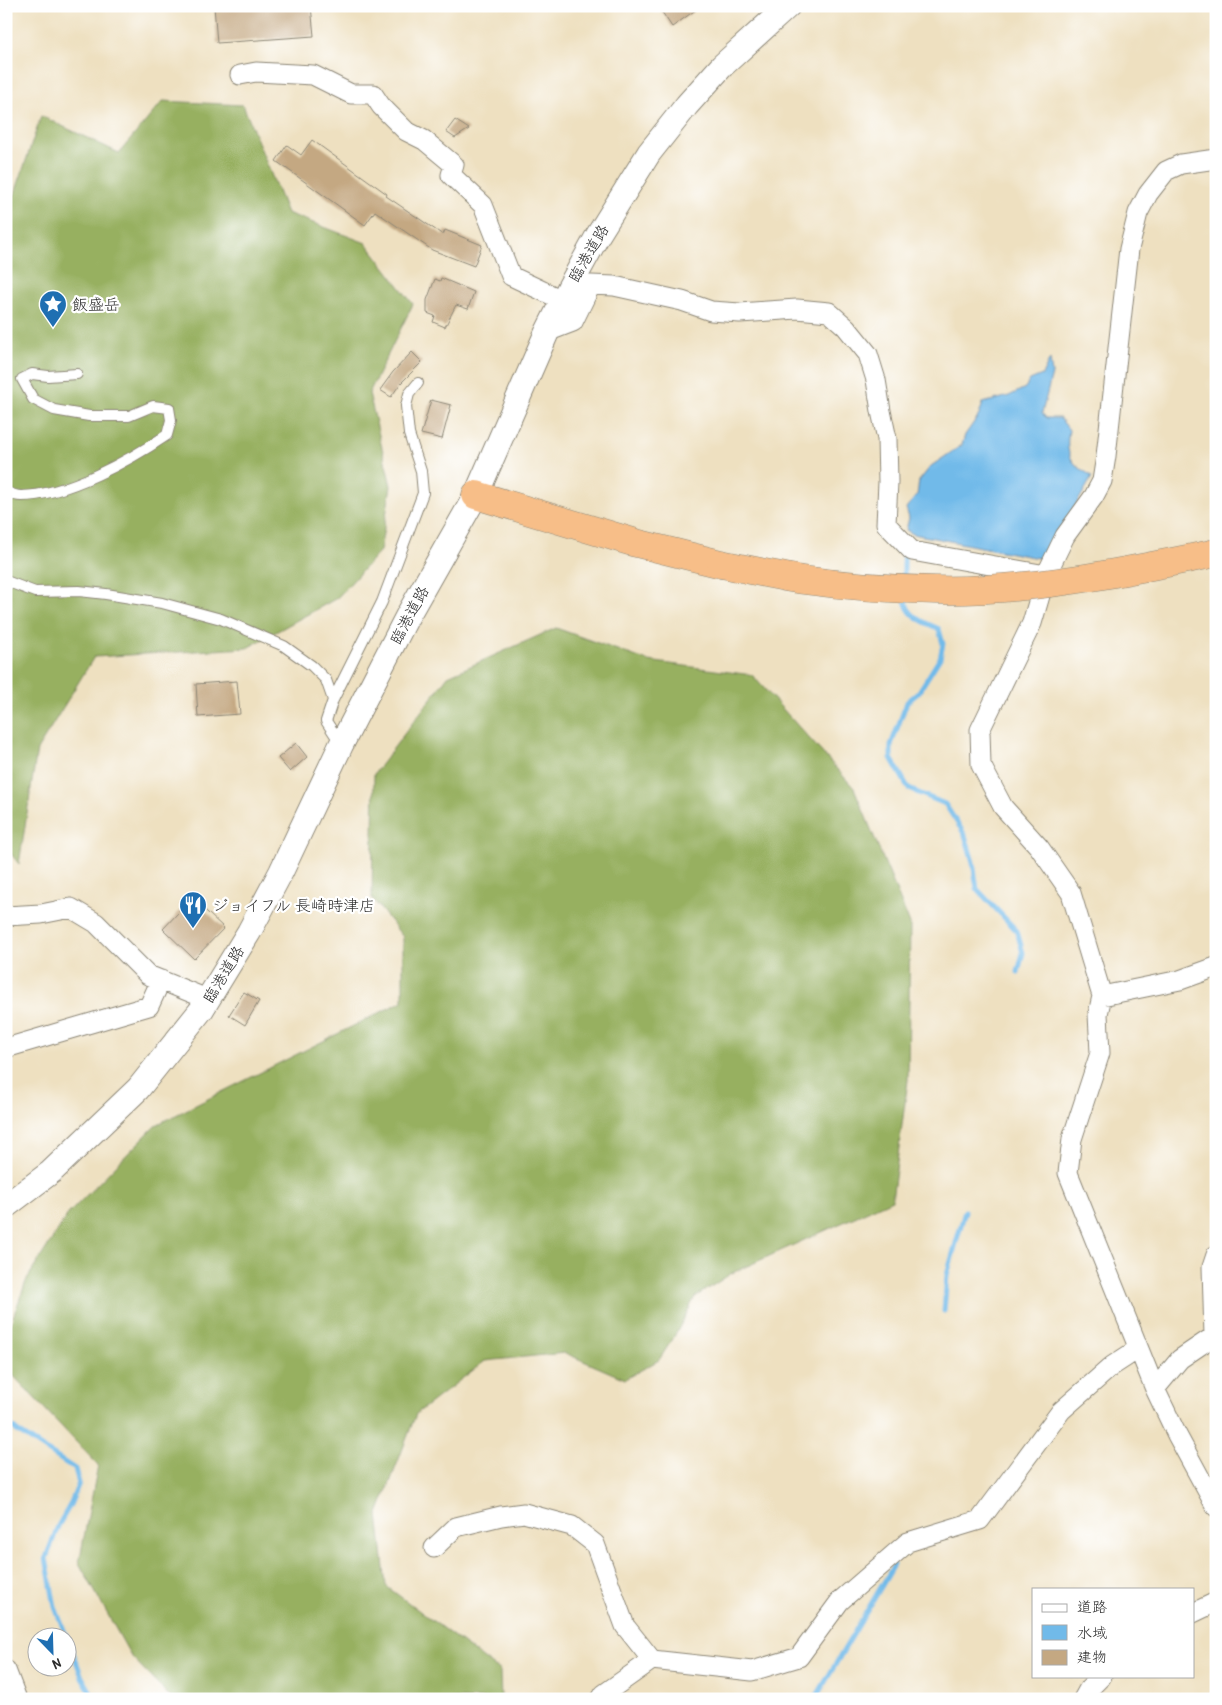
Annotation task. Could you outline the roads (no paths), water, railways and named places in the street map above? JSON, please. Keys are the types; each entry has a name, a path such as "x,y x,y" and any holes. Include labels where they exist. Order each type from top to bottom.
{"highway":[{"path":"476,495 636,543 721,564 802,580 868,587 936,590 1012,587 1085,578 1216,553"}],"street":[{"name":"臨港道路","path":"6,1206 51,1172 138,1089 202,1009 249,932 281,872 341,746 408,615 476,495 562,300 598,235 649,153 687,105 722,66 788,6"},
{"path":"240,75 256,72 313,75 351,94 372,94 406,131 424,140 454,165 451,175 483,205 511,276 562,300"},
{"path":"1216,159 1181,164 1166,171 1148,194 1138,213 1129,248 1102,481 1094,496 1065,536 1046,575 1032,623 980,730 981,765 1003,807 1039,847 1071,892 1102,996 1098,1014 1100,1054 1072,1139 1068,1173 1155,1390 1216,1507"},
{"path":"547,332 573,322 591,285 614,286 682,301 711,311 740,313 797,310 828,312 846,327 868,354 876,380 880,411 887,439 888,482 886,524 895,535 912,551 1046,575"},
{"path":"6,916 41,914 71,908 96,923 148,975 207,999"},
{"path":"1102,996 1180,980 1216,967"},
{"path":"6,1048 149,1006 161,980"},
{"path":"1155,1390 1180,1359 1214,1336 1212,1267 1216,1255"},
{"path":"601,1699 604,1694 652,1660 752,1671 798,1657 840,1601 908,1542 980,1520 1061,1411 1112,1366 1138,1349"},
{"path":"434,1548 456,1527 501,1516 524,1513 572,1526 595,1544 625,1626 652,1660"},
{"path":"1194,1613 1216,1602"},
{"path":"6,1670 17,1699"},
{"path":"1083,1699 1088,1690 1100,1678"}],"lane":[{"path":"6,492 20,496 46,493 94,477 148,448 167,435 171,420 169,408 153,406 129,416 89,416 54,410 34,399 22,379 32,374 48,376 77,374"},
{"path":"341,746 326,722 333,700 382,602 422,493 421,471 409,434 406,406 409,394 418,383"},
{"path":"6,581 35,592 79,591 106,594 162,603 221,619 284,646 312,666 326,680 333,700"}],"water":[{"path":"1050,359 1052,374 1042,413 1046,418 1060,418 1069,430 1068,444 1070,457 1076,465 1092,477 1043,559 913,534 906,530 909,518 906,508 917,495 919,481 931,466 962,445 965,435 979,415 983,403 1009,396 1025,388 1030,380 1042,375"}],"waterway":[{"path":"904,548 904,582"},
{"path":"905,598 912,614 939,629 943,644 940,658 918,693 907,702 891,745 891,758 909,789 945,804 965,835 973,862 977,889 1017,931 1023,953 1018,972"},
{"path":"944,1311 947,1275 965,1211"},
{"path":"6,1421 17,1431 75,1469 79,1483 70,1505 58,1526 46,1558 55,1607 63,1628"},
{"path":"815,1699 894,1565"},
{"path":"78,1666 95,1699"}],"place":[{"name":"飯盛岳","path":"53,328"},
{"name":"ジョイフル 長崎時津店","path":"193,929"}]}
